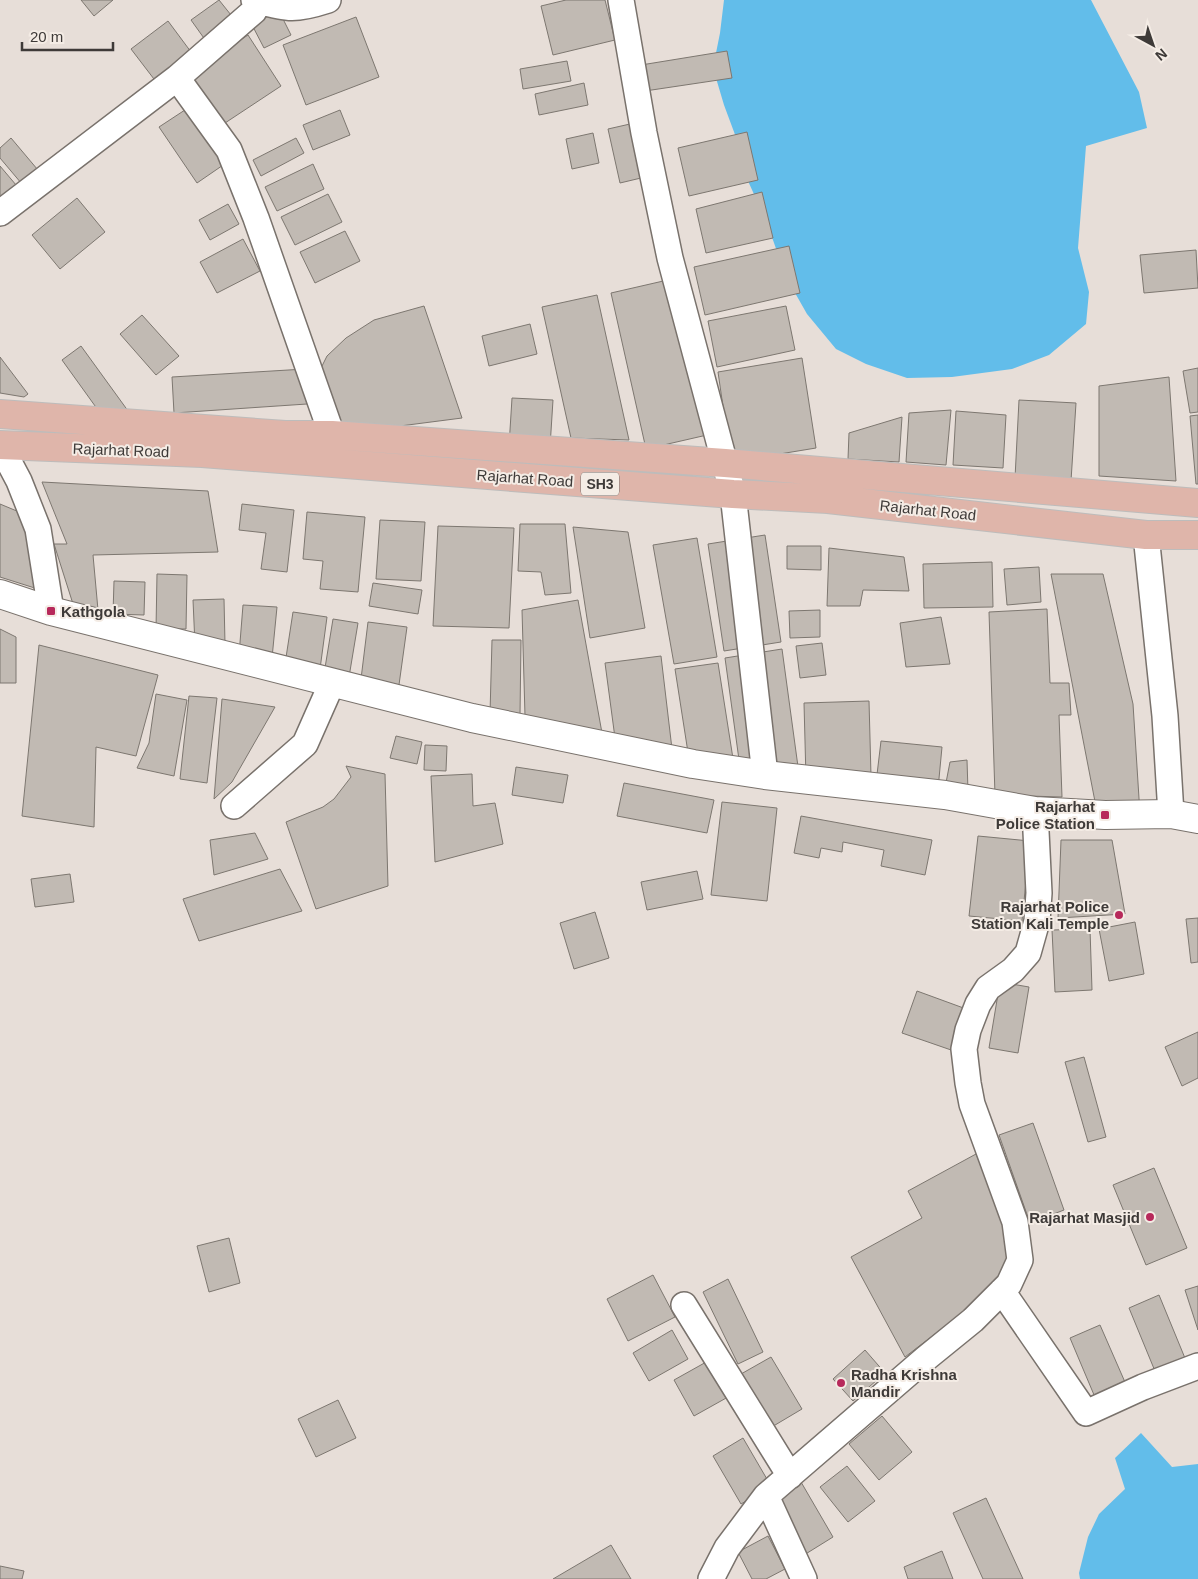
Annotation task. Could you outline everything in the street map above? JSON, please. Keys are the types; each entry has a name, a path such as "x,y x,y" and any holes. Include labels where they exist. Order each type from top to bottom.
{"main road":[{"name":"Rajarhat Road","path":"0,414 285,435 332,435 725,463 1198,503"},
{"name":"Rajarhat Road","path":"0,445 202,453 733,494 828,499 1146,535 1198,535"}],"street":[{"path":"0,214 177,78 252,3 284,8 304,8 328,0"},
{"path":"621,0 644,133 670,258 733,494 766,775"},
{"path":"177,78 229,150 256,218 332,435"},
{"path":"0,445 19,481 38,529 51,611"},
{"path":"1146,535 1165,716 1171,814"},
{"path":"0,594 51,611 472,718 693,764 766,775 945,795 1035,811 1105,815 1171,814 1198,819"},
{"path":"234,806 305,744 332,683"},
{"path":"712,1579 727,1548 766,1496 973,1320 1010,1284 1020,1260 1015,1222 972,1104 964,1049 968,1030 978,1004 988,988 1013,970 1028,953 1037,922 1039,893 1035,811"},
{"path":"1002,1291 1086,1414 1143,1387 1198,1366"},
{"path":"684,1305 790,1476"},
{"path":"766,1496 804,1579"}],"water":[{"path":"724,0 1091,0 1139,92 1147,128 1086,146 1078,248 1089,292 1086,324 1049,355 1012,369 952,377 907,378 866,364 836,349 807,314 786,277 767,223 748,181 737,140 713,68"},
{"path":"1141,1433 1172,1467 1198,1464 1198,1579 1080,1579 1079,1573 1088,1537 1099,1514 1125,1489 1115,1458"}],"building":[{"path":"81,0 113,0 94,16"},
{"path":"219,0 235,20 206,41 191,20"},
{"path":"566,0 605,0 615,40 553,55 541,6"},
{"path":"278,9 291,35 264,48 251,23"},
{"path":"356,17 379,77 306,105 283,45"},
{"path":"168,21 194,56 157,83 131,49"},
{"path":"248,35 281,86 222,125 189,73"},
{"path":"727,51 732,78 645,91 641,65"},
{"path":"567,61 571,81 523,89 520,69"},
{"path":"584,83 588,105 539,115 535,94"},
{"path":"191,106 229,161 197,183 159,127"},
{"path":"340,110 350,135 313,150 303,125"},
{"path":"630,124 641,178 620,183 608,129"},
{"path":"747,132 758,180 689,196 678,148"},
{"path":"593,133 599,163 572,169 566,139"},
{"path":"11,138 43,176 27,190 0,158 0,148"},
{"path":"296,138 304,153 261,176 253,160"},
{"path":"313,164 324,189 277,211 265,187"},
{"path":"0,166 22,192 0,210"},
{"path":"762,192 773,238 706,253 696,209"},
{"path":"328,194 342,222 295,245 281,217"},
{"path":"77,198 105,232 60,269 32,235"},
{"path":"228,204 239,224 210,240 199,220"},
{"path":"345,231 360,261 315,283 300,252"},
{"path":"243,239 260,271 217,293 200,262"},
{"path":"789,246 800,293 705,315 694,267"},
{"path":"1196,250 1198,288 1144,293 1140,255"},
{"path":"672,279 707,435 646,449 611,293"},
{"path":"597,295 629,440 571,438 542,307"},
{"path":"424,306 462,418 400,426 331,423 318,374 327,356 346,338 374,320"},
{"path":"786,306 795,350 717,367 708,321"},
{"path":"142,315 179,356 156,375 120,334"},
{"path":"530,324 537,354 489,366 482,336"},
{"path":"81,346 131,415 103,417 62,360"},
{"path":"0,357 28,394 24,397 0,393"},
{"path":"802,358 816,448 731,462 718,372"},
{"path":"1198,368 1198,412 1190,413 1183,371"},
{"path":"305,369 307,404 174,413 172,377"},
{"path":"1169,377 1176,481 1099,476 1099,386"},
{"path":"512,398 553,400 550,447 509,446"},
{"path":"1019,400 1076,403 1071,481 1015,478"},
{"path":"951,410 946,465 906,462 909,413"},
{"path":"956,411 1006,415 1003,468 953,465"},
{"path":"1198,415 1198,484 1196,484 1190,416"},
{"path":"902,417 899,462 848,459 849,433"},
{"path":"42,482 208,491 218,552 93,555 98,610 73,604 54,544 67,544"},
{"path":"0,504 24,514 41,590 0,577"},
{"path":"242,504 294,510 287,572 261,569 266,533 239,530"},
{"path":"307,512 365,517 358,592 320,589 323,561 303,559"},
{"path":"380,520 425,522 421,581 376,579"},
{"path":"520,524 565,524 571,593 545,595 541,572 518,571"},
{"path":"438,526 514,528 509,628 433,626"},
{"path":"573,527 628,532 645,628 590,638"},
{"path":"765,535 781,642 724,651 708,544"},
{"path":"697,538 717,657 674,664 653,545"},
{"path":"787,546 821,546 821,570 787,569"},
{"path":"829,548 904,557 909,591 863,590 860,606 827,606"},
{"path":"992,562 993,607 924,608 923,564"},
{"path":"1039,567 1041,602 1007,605 1004,569"},
{"path":"157,574 187,575 186,629 156,629"},
{"path":"1051,574 1103,574 1133,704 1140,814 1097,812"},
{"path":"114,581 145,582 144,615 113,614"},
{"path":"373,583 422,590 418,614 369,606"},
{"path":"224,599 225,644 195,645 193,600"},
{"path":"578,600 602,733 525,716 522,610"},
{"path":"243,605 277,607 272,658 239,655"},
{"path":"1047,609 1050,683 1069,683 1071,715 1059,715 1062,797 995,795 989,612"},
{"path":"820,610 820,637 790,638 789,611"},
{"path":"293,612 327,617 320,669 285,664"},
{"path":"941,617 950,664 906,667 900,623"},
{"path":"333,619 358,623 349,677 324,674"},
{"path":"368,622 407,627 398,692 360,687"},
{"path":"0,629 16,637 16,683 0,683"},
{"path":"492,640 521,640 520,715 490,714"},
{"path":"822,643 826,675 800,678 796,646"},
{"path":"39,645 158,675 136,756 96,747 94,827 22,816"},
{"path":"782,649 799,774 740,767 725,658"},
{"path":"661,656 672,749 615,738 605,663"},
{"path":"718,663 734,765 689,759 675,669"},
{"path":"156,694 187,700 174,776 137,768 149,743"},
{"path":"189,696 217,698 207,783 180,779"},
{"path":"222,699 275,707 232,782 214,799"},
{"path":"869,701 871,776 806,779 804,703"},
{"path":"396,736 422,742 417,764 390,758"},
{"path":"881,741 942,747 938,789 876,783"},
{"path":"425,745 447,746 446,771 424,770"},
{"path":"967,760 968,791 944,793 950,762"},
{"path":"346,766 385,774 388,886 316,909 286,822 323,807 334,799 351,777"},
{"path":"516,767 568,775 563,803 512,795"},
{"path":"472,774 473,806 495,803 503,844 435,862 431,776"},
{"path":"624,783 714,800 707,833 617,816"},
{"path":"722,802 777,808 767,901 711,895"},
{"path":"801,816 932,840 925,875 881,866 884,850 843,842 842,852 821,848 819,858 794,853"},
{"path":"255,833 268,859 214,875 210,840"},
{"path":"978,836 1030,841 1022,921 969,916"},
{"path":"1061,840 1112,840 1125,914 1058,918"},
{"path":"280,869 302,911 199,941 183,899"},
{"path":"697,871 703,899 647,910 641,882"},
{"path":"70,874 74,902 35,907 31,879"},
{"path":"595,912 609,958 574,969 560,923"},
{"path":"1198,918 1198,962 1191,963 1186,919"},
{"path":"1135,922 1144,974 1109,981 1099,929"},
{"path":"1090,929 1092,990 1055,992 1052,930"},
{"path":"1000,982 1029,987 1018,1053 989,1048"},
{"path":"917,991 969,1010 954,1051 902,1033"},
{"path":"1198,1032 1198,1078 1182,1086 1165,1047"},
{"path":"1084,1057 1106,1137 1088,1142 1065,1062"},
{"path":"1033,1123 1064,1210 1030,1223 999,1135"},
{"path":"976,1154 1012,1240 1010,1268 996,1287 905,1357 851,1257 922,1218 908,1191"},
{"name":"Rajarhat Masjid","path":"1154,1168 1187,1248 1146,1265 1113,1185"},
{"path":"229,1238 240,1283 209,1292 197,1246"},
{"path":"653,1275 675,1317 628,1341 607,1299"},
{"path":"728,1279 763,1352 738,1364 703,1292"},
{"path":"1198,1286 1198,1330 1185,1290"},
{"path":"1159,1295 1187,1363 1157,1376 1129,1308"},
{"path":"1100,1325 1128,1389 1097,1402 1070,1338"},
{"path":"672,1330 688,1359 649,1381 633,1353"},
{"path":"865,1350 885,1373 853,1401 833,1379"},
{"path":"771,1357 802,1409 765,1431 734,1378"},
{"path":"708,1361 728,1397 694,1416 674,1380"},
{"path":"338,1400 356,1438 316,1457 298,1419"},
{"path":"882,1416 912,1452 879,1480 849,1444"},
{"path":"743,1438 771,1486 741,1504 713,1456"},
{"path":"847,1466 875,1501 848,1522 820,1487"},
{"path":"801,1482 833,1537 804,1555 772,1498"},
{"path":"986,1498 1023,1579 983,1579 953,1513"},
{"path":"768,1536 785,1569 766,1579 752,1579 738,1552"},
{"path":"611,1545 631,1579 553,1579"},
{"path":"942,1551 953,1579 908,1579 904,1567"},
{"path":"0,1566 24,1571 22,1579 0,1579"}],"place":[{"name":"Kathgola","path":"51,611"},
{"name":"Rajarhat Police Station","path":"1105,815"},
{"name":"Rajarhat Police Station Kali Temple","path":"1119,915"},
{"name":"Rajarhat Masjid","path":"1150,1217"},
{"name":"Radha Krishna Mandir","path":"841,1383"}]}
